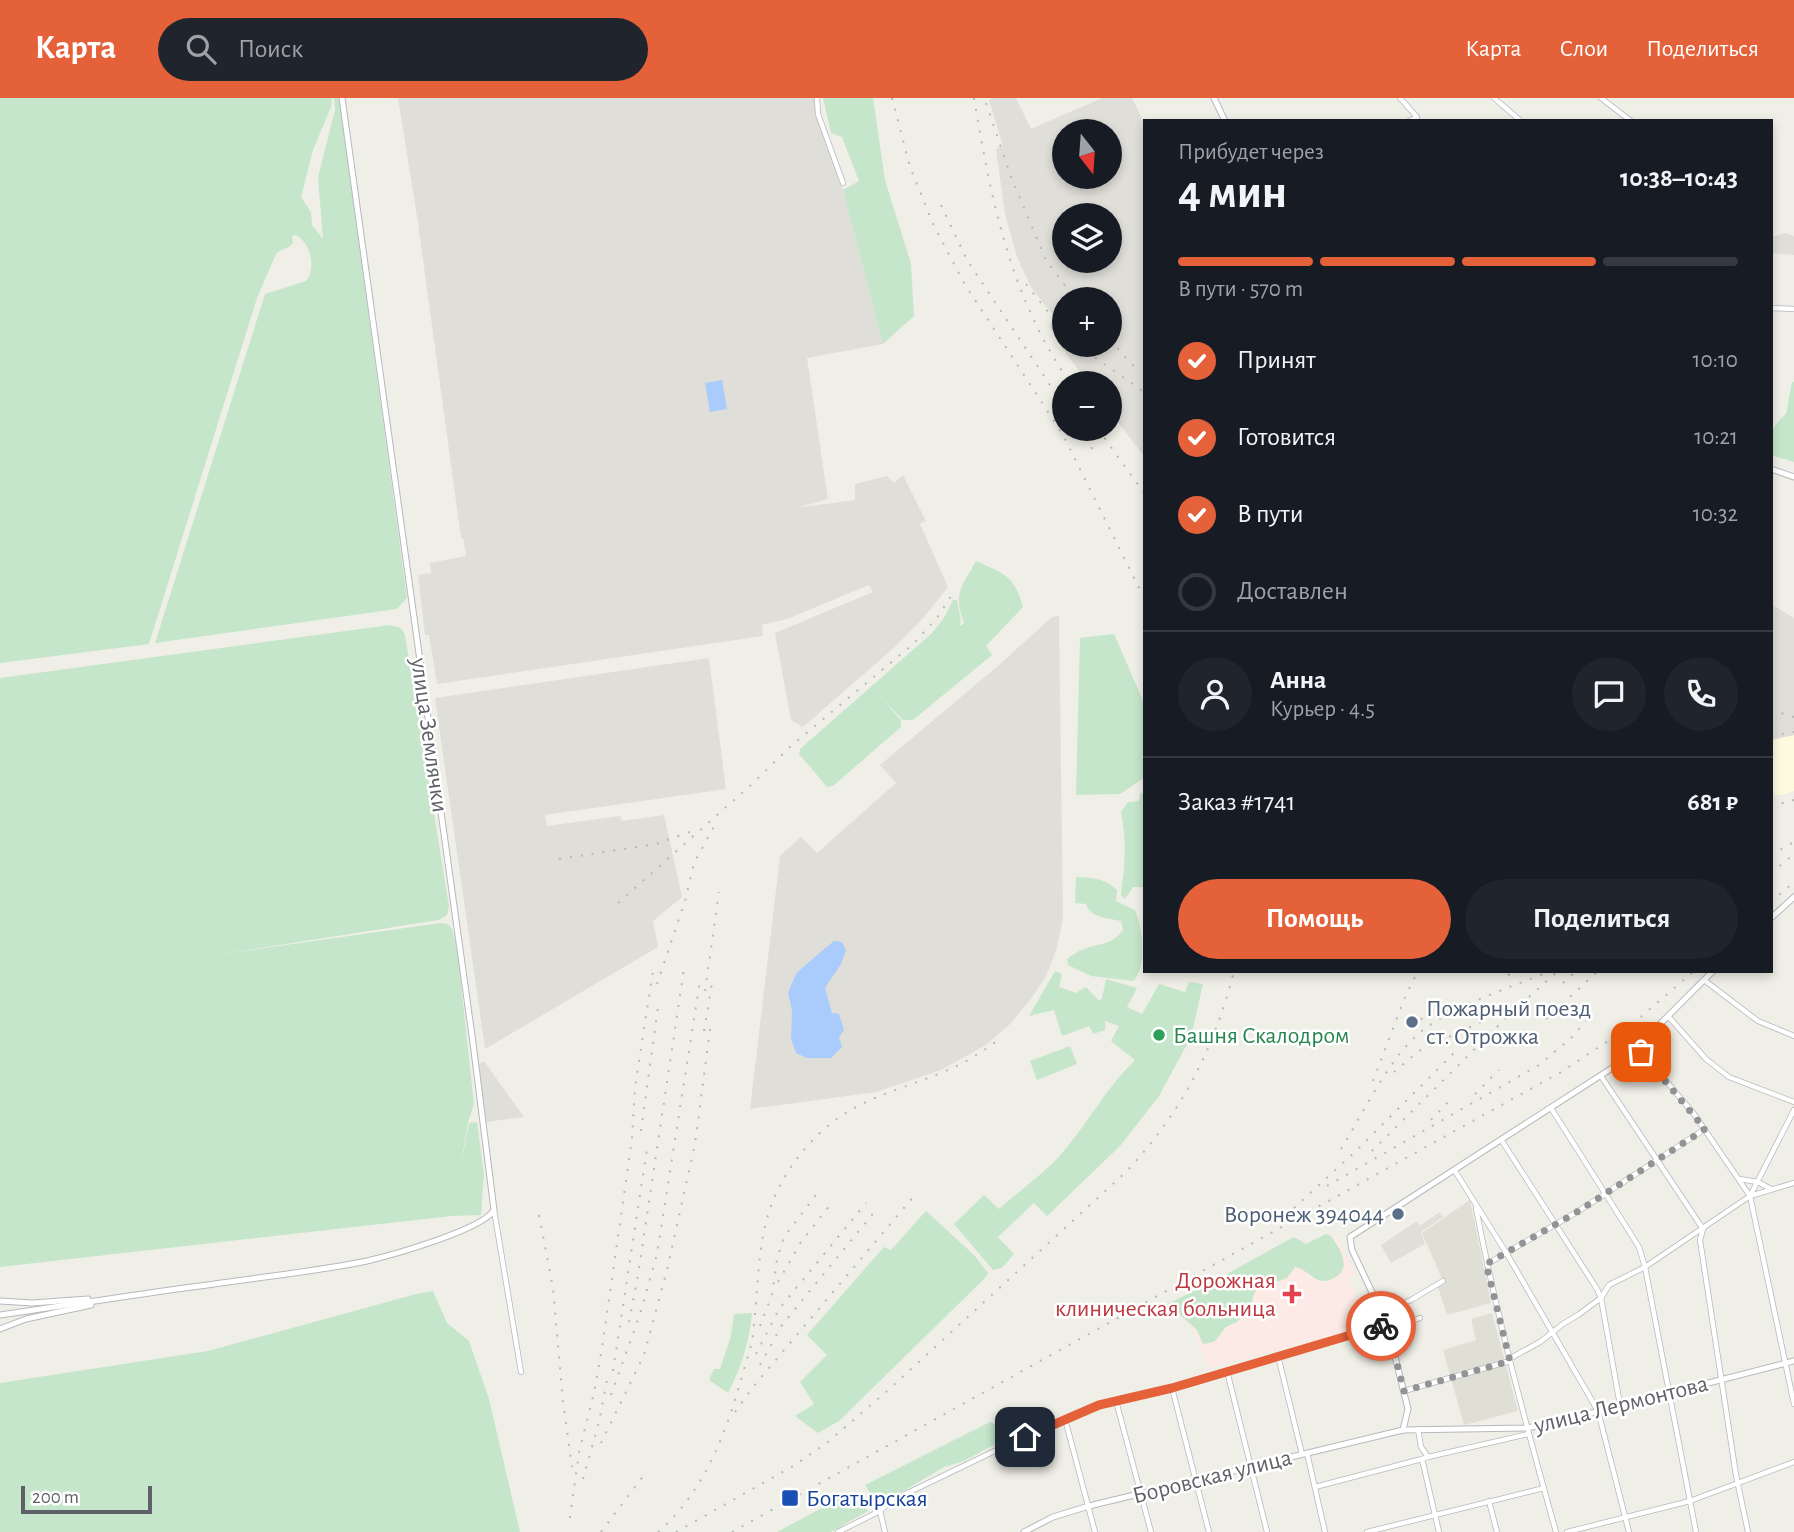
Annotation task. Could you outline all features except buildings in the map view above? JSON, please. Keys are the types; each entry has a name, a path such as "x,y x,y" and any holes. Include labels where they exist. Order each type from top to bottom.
{"street":[{"name":"улица Землячки","path":"342,98 494,1206 521,1372"},
{"path":"817,98 818,114 843,183"},
{"path":"1214,98 1224,119"},
{"path":"1400,98 1417,117 1413,119"},
{"path":"1494,98 1519,119"},
{"path":"1601,98 1628,119"},
{"path":"1773,308 1794,309"},
{"path":"1773,470 1794,477"},
{"path":"1773,916 1794,897"},
{"path":"1403,1430 1408,1414 1387,1324 1349,1239 1355,1232 1601,1076 1638,1048 1711,973"},
{"path":"1704,980 1758,1021 1794,1036"},
{"path":"1668,1016 1706,1059 1728,1077 1794,1102"},
{"path":"1638,1048 1705,1129 1749,1196 1794,1404"},
{"path":"1601,1076 1703,1229 1700,1240 1748,1532"},
{"path":"1551,1108 1639,1247 1671,1392 1696,1532"},
{"path":"1749,1196 1794,1110"},
{"path":"1486,1264 1605,1194 1705,1129"},
{"path":"1502,1140 1601,1298 1620,1405"},
{"path":"1455,1171 1507,1254 1598,1411 1629,1532"},
{"path":"1739,1180 1758,1182 1771,1188"},
{"path":"1404,1391 1509,1360 1553,1333 1601,1298 1609,1285 1645,1267 1691,1238 1749,1196 1794,1183"},
{"path":"1475,1204 1509,1360 1556,1532"},
{"path":"0,1315 369,1260 422,1245 478,1223 490,1215 494,1206"},
{"path":"1691,1238 1700,1240"},
{"path":"1382,1312 1443,1281"},
{"path":"0,1301 32,1303 133,1295"},
{"path":"0,1329 26,1319 133,1295"},
{"path":"838,1532 880,1511 891,1501 1065,1419 1116,1401 1172,1388 1387,1324 1394,1327 1420,1318"},
{"path":"1278,1356 1325,1532"},
{"name":"улица Лермонтова","path":"1403,1430 1527,1431 1794,1361"},
{"path":"1227,1371 1267,1532"},
{"path":"1172,1388 1209,1532"},
{"path":"1116,1401 1151,1532"},
{"path":"1065,1419 1095,1532"},
{"path":"1418,1429 1439,1532"},
{"name":"Боровская улица","path":"1024,1532 1037,1529 1061,1514 1089,1506 1403,1430"},
{"path":"1315,1488 1527,1431"},
{"path":"1567,1532 1690,1501 1794,1462"},
{"path":"1367,1532 1544,1488"},
{"path":"1489,1501 1497,1532"},
{"path":"880,1511 885,1532"}],"shaded area":[{"path":"398,98 817,98 817,110 843,190 883,344 807,358 828,499 795,508 855,500 855,484 887,476 894,483 903,475 926,521 920,524 948,587 896,646 803,727 791,720 775,633 873,592 869,585 787,619 762,625 763,636 437,684 429,635 425,635 418,575 431,573 430,563 466,556 461,538"},
{"path":"1016,98 1031,129 1052,120 1052,189 1122,189 1122,119 1054,119 1102,98 1132,98 1143,120 1143,455 1122,428 1122,371 1079,371 1069,357 1122,357 1122,287 1052,287 1052,314 1031,287 1017,257 1005,214 996,149 1003,146 989,100"},
{"path":"1785,233 1794,236 1794,255 1773,253 1773,236"},
{"path":"1773,605 1794,618 1794,735 1773,740"},
{"path":"1059,616 1063,918 1057,948 1046,976 1010,1024 986,1045 941,1070 876,1092 750,1109 780,856 801,837 817,853 896,783 880,765 1052,617"},
{"path":"709,658 726,789 545,815 547,826 620,816 622,821 664,815 682,897 653,921 658,947 485,1049 435,698"},
{"path":"1794,735 1794,791 1782,795 1773,795 1773,740"},
{"path":"484,1061 524,1117 486,1122 478,1065"},
{"path":"1470,1200 1491,1303 1447,1315 1438,1287 1444,1283 1422,1233"},
{"path":"1440,1212 1443,1217 1421,1232 1425,1244 1391,1263 1381,1245 1417,1221 1420,1226"},
{"name":"Дорожная клиническая больница","path":"1333,1233 1356,1273 1347,1278 1370,1321 1348,1332 1209,1368 1188,1317"},
{"path":"1492,1313 1518,1411 1464,1425 1443,1350 1476,1340 1471,1319"}],"green space":[{"path":"0,98 332,98 331,107 313,150 301,197 311,212 312,225 323,239 318,177 335,110 334,98 339,98 407,598 397,609 155,643 265,294 306,281 309,276 311,263 308,249 296,235 292,236 291,245 276,254 257,298 149,644 0,663"},
{"path":"823,98 873,98 885,180 911,264 914,316 883,344 843,190 859,181 842,137 831,133"},
{"path":"1794,382 1794,462 1773,456 1773,430 1786,414"},
{"path":"976,561 1007,577 1016,588 1023,607 986,646 992,655 913,720 903,720 880,696 901,720 901,727 833,786 827,787 799,754 800,749 931,634 944,618 953,600 957,600 961,621 959,627 964,623 959,604 960,591"},
{"path":"390,625 401,628 405,635 449,906 447,915 439,920 209,956 448,924 457,948 474,1104 468,1123 459,1175 469,1123 477,1122 484,1175 481,1215 452,1216 0,1267 0,678"},
{"path":"1114,634 1143,701 1143,779 1120,794 1076,795 1080,638"},
{"path":"1140,793 1143,793 1143,887 1133,887 1125,899 1121,895 1125,854 1121,812 1128,802 1139,801"},
{"path":"1076,877 1093,878 1108,883 1117,890 1116,901 1135,910 1140,926 1142,956 1134,981 1091,976 1068,965 1067,959 1074,954 1109,942 1123,930 1121,921 1100,917 1091,912 1086,904 1075,903"},
{"path":"1055,971 1062,974 1059,987 1076,993 1086,987 1099,1001 1106,979 1137,988 1127,1007 1142,1014 1159,984 1185,992 1189,982 1203,984 1191,1037 1159,1096 1120,1146 1047,1216 1034,1203 998,1237 1014,1254 1002,1268 993,1270 954,1224 984,1195 999,1209 1053,1163 1135,1060 1111,1041 1119,1026 1105,1021 1105,1030 1093,1034 1089,1026 1062,1036 1054,1010 1029,1016"},
{"path":"1070,1046 1077,1064 1037,1080 1030,1061"},
{"path":"926,1211 974,1255 988,1273 839,1421 818,1433 795,1416 814,1404 800,1382 827,1355 807,1335 884,1247 891,1250"},
{"path":"1326,1234 1331,1236 1343,1258 1340,1274 1322,1281 1295,1267 1287,1278 1256,1289 1249,1310 1237,1322 1226,1327 1214,1342 1203,1344 1197,1330 1178,1313 1162,1316 1158,1312 1165,1305 1294,1237 1306,1244"},
{"path":"433,1291 447,1323 469,1341 489,1399 520,1532 0,1532 0,1383 208,1351"},
{"path":"752,1313 744,1354 728,1393 709,1380 714,1369 720,1369 731,1336 734,1314"},
{"path":"990,1422 996,1424 1001,1439 997,1443 964,1461 944,1467 878,1506 865,1485"},
{"path":"848,1494 857,1496 868,1511 831,1532 777,1532"}],"water":[{"path":"722,380 727,409 710,412 705,383"},
{"path":"834,941 842,942 846,950 841,964 825,988 832,1013 839,1014 844,1030 839,1037 842,1047 831,1058 807,1058 796,1053 791,1039 792,1010 788,993 796,974"}],"railway":[{"path":"892,98 910,167 934,226 964,283 1063,435 1143,596"},
{"path":"974,98 988,173 1006,246 1032,316 1062,371"},
{"path":"986,103 1011,177 1046,260 1066,287"},
{"path":"941,205 967,260 1052,388"},
{"path":"1026,284 1052,317"},
{"path":"1122,353 1137,370"},
{"path":"1094,357 1143,391"},
{"path":"1087,441 1093,450"},
{"path":"1107,441 1143,492"},
{"path":"618,903 791,746 912,645 937,618 953,593"},
{"path":"1773,711 1794,717"},
{"path":"1773,736 1794,732"},
{"path":"1773,805 1794,800"},
{"path":"657,984 685,901 694,863 717,821"},
{"path":"559,859 656,844 692,831"},
{"path":"1773,854 1794,842"},
{"path":"1773,871 1794,854"},
{"path":"1773,900 1794,882"},
{"path":"705,991 719,892"},
{"path":"629,1322 684,969"},
{"path":"570,1518 579,1452 602,1348 632,1139 635,1087 653,971"},
{"path":"676,1532 795,1465 828,1442 1126,1172 1163,1127 1193,1079 1206,1054 1233,973"},
{"path":"1373,1081 1417,973"},
{"path":"1508,975 1512,973"},
{"path":"1341,1149 1385,1075 1415,1037 1460,1008 1545,973"},
{"path":"1372,1151 1513,1011 1556,973"},
{"path":"1563,983 1574,973"},
{"path":"1546,1019 1596,973"},
{"path":"732,1532 1561,1072 1628,1028 1692,973"},
{"path":"611,1395 640,1314 657,1254 700,981"},
{"path":"704,1031 712,983"},
{"path":"641,1131 659,1000"},
{"path":"1412,1026 1444,1002"},
{"path":"1394,1072 1419,1051 1483,1021"},
{"path":"1327,1186 1539,1065 1571,1038 1586,1021"},
{"path":"601,1443 644,1355 667,1270 695,1144 711,1022"},
{"path":"658,1532 674,1517 700,1482 728,1422 752,1340 763,1234 778,1190 791,1167 824,1129 856,1107 958,1065 998,1040"},
{"path":"1294,1208 1355,1152 1454,1053"},
{"path":"1475,1094 1499,1070"},
{"path":"1431,1120 1454,1096"},
{"path":"613,1371 647,1149"},
{"path":"760,1326 772,1295 777,1259 784,1237 819,1191"},
{"path":"735,1412 914,1196"},
{"path":"756,1354 779,1309 866,1203"},
{"path":"778,1282 801,1242 830,1205"},
{"path":"760,1365 782,1325 876,1210"},
{"path":"539,1215 553,1288 572,1467"},
{"path":"583,1479 599,1422 607,1380"},
{"path":"601,1532 647,1471"}],"way so far":[{"path":"1381,1326 1387,1324 1404,1391 1510,1361 1486,1264 1577,1212 1705,1129 1641,1052"}],"place":[{"name":"Пожарный поезд ст. Отрожка","path":"1412,1022"},
{"name":"Башня Скалодром","path":"1159,1035"},
{"name":"Воронеж 394044","path":"1398,1214"},
{"name":"Дорожная клиническая больница","path":"1292,1294"},
{"name":"Богатырская","path":"790,1498"}],"route":[{"path":"1025,1437 1099,1405 1172,1388 1381,1326"}]}
